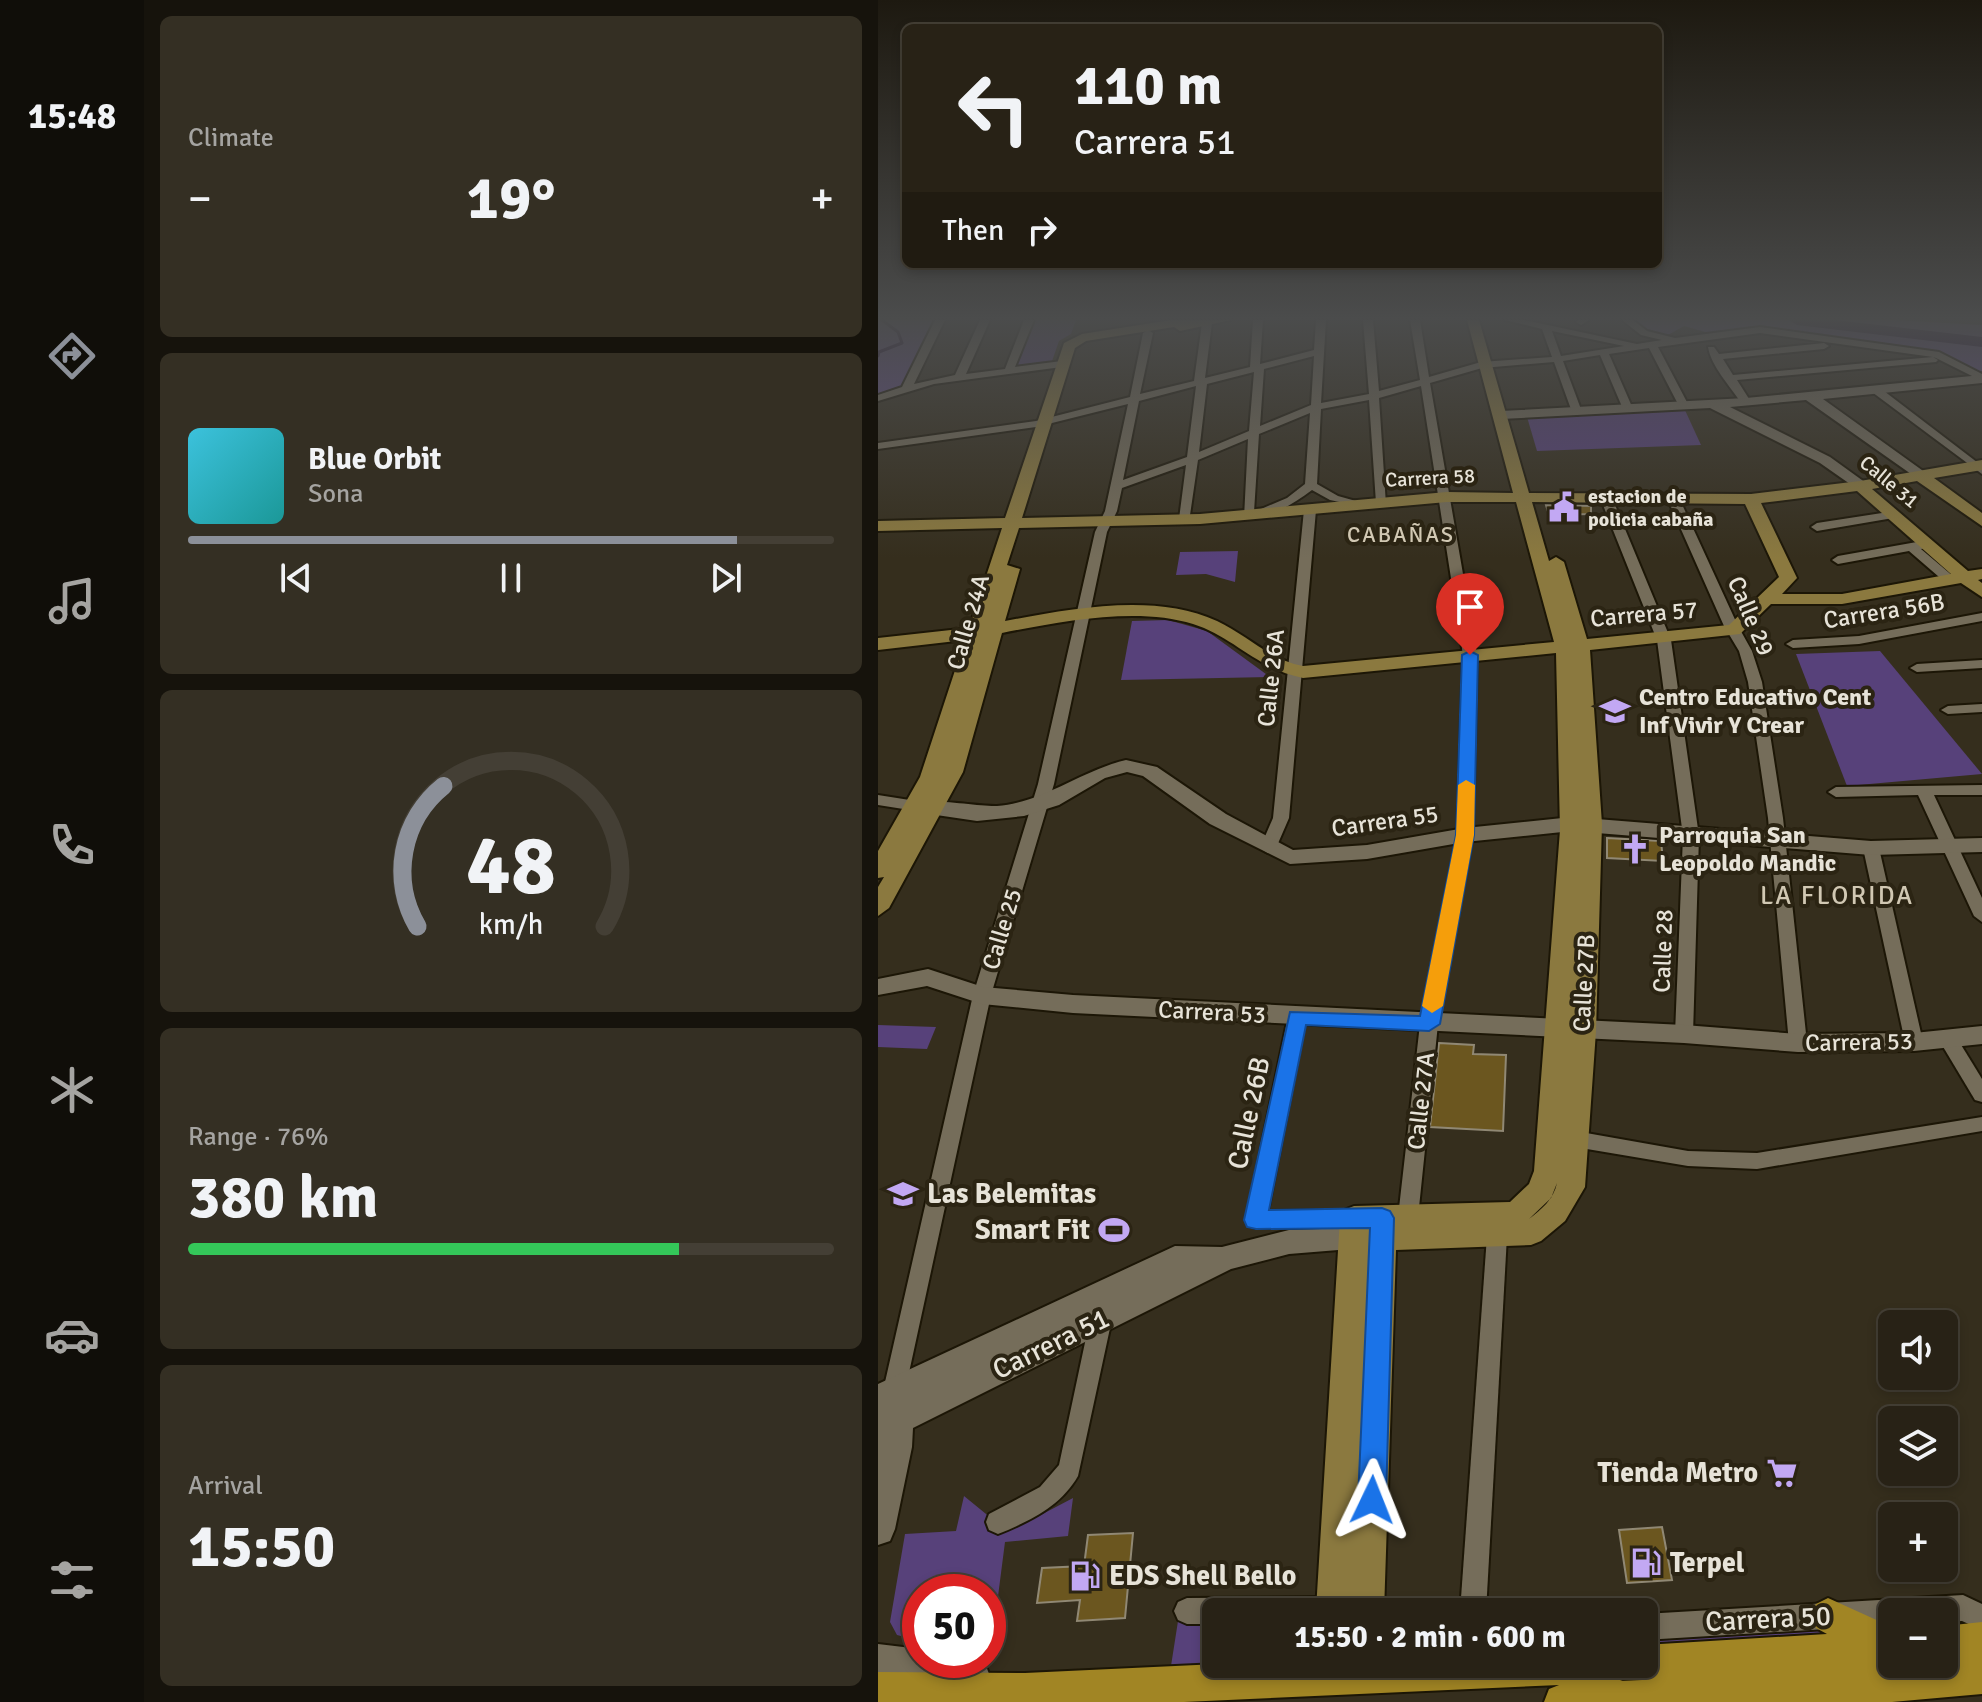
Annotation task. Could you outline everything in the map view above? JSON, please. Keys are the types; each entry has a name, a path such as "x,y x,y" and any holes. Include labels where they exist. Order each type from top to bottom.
{"main road":[{"name":"Calle 24A","path":"1050,421 1055,399"},
{"name":"Calle 24A","path":"878,871 956,762 983,632 1057,399"},
{"name":"Calle 27B","path":"1496,1226 1531,1233 1550,1221 1571,1187 1575,1139 1570,1030 1581,824 1572,644 1502,399"},
{"name":"Carrera 58","path":"878,526 1185,519 1447,497 1751,499 1980,467"},
{"path":"1921,476 1982,521"},
{"name":"Calle 31","path":"1860,486 1895,515 1920,546 1966,577 1982,592"},
{"path":"1751,499 1788,572 1788,578 1769,599"},
{"path":"1769,599 1842,599 1966,577"},
{"name":"Carrera 57","path":"1297,671 1734,630 1769,599"},
{"path":"878,644 983,632 1083,614 1198,619 1276,665 1297,671"},
{"name":"Calle 24A","path":"878,908 925,808"},
{"name":"Calle 27B","path":"1496,1226 1530,1203 1541,1190 1548,1171 1570,1030"},
{"name":"Carrera 51","path":"1376,1226 1496,1226"},
{"name":"Calle 27A","path":"1357,1598 1376,1226"},
{"path":"1828,1616 1878,1640"},
{"path":"1658,1662 1878,1648"},
{"path":"1562,1702 1785,1693 1964,1657"},
{"path":"879,1668 1025,1691 1202,1677"}],"street":[{"path":"878,446 1050,421 1134,399"},
{"name":"Calle 25","path":"878,1529 886,1460 887,1410 982,995 1041,805 1083,614 1136,399"},
{"path":"1185,519 1199,399"},
{"path":"1256,399 1253,515 1291,500 1311,485"},
{"path":"1311,485 1316,399"},
{"path":"1116,486 1192,459 1315,407 1356,399"},
{"path":"1374,399 1382,503"},
{"name":"Calle 27A","path":"1376,1226 1429,1024 1465,835 1470,655 1430,399"},
{"path":"1572,399 1577,412"},
{"path":"1624,399 1628,409"},
{"path":"1680,399 1684,406"},
{"path":"1506,415 1779,399"},
{"path":"1814,399 1921,476"},
{"path":"1889,399 1980,467"},
{"name":"Calle 31","path":"1713,404 1825,460 1860,486"},
{"path":"1311,485 1334,498 1359,505"},
{"name":"Calle 28","path":"1607,500 1663,637 1691,836 1684,1034"},
{"name":"Calle 29","path":"1674,500 1741,642 1757,698 1781,842 1798,1043"},
{"name":"Calle 26A","path":"1268,848 1281,818 1310,510"},
{"path":"1817,527 1895,515"},
{"path":"1838,560 1920,546"},
{"name":"Carrera 56B","path":"1793,644 1859,640 1982,617"},
{"path":"1917,668 1982,664"},
{"path":"1948,710 1982,708"},
{"name":"Carrera 55","path":"878,800 925,808 998,814 1041,805 1111,768 1139,768 1268,848 1300,858 1367,852 1465,835 1581,824 1691,836 1871,848 1982,845"},
{"path":"1836,792 1982,790"},
{"path":"1924,791 1982,916"},
{"path":"1871,848 1914,1042"},
{"name":"Carrera 53","path":"878,987 928,977 982,995 1297,1017 1684,1034 1798,1043 1914,1042 1982,1035"},
{"name":"Calle 26B","path":"1256,1220 1297,1017"},
{"path":"1948,1040 1982,1095"},
{"path":"1575,1139 1671,1158 1746,1162 1982,1124"},
{"name":"Carrera 51","path":"1256,1220 1376,1226"},
{"name":"Carrera 51","path":"887,1410 1101,1319 1224,1259 1289,1242 1376,1226"},
{"path":"1474,1598 1496,1226"},
{"name":"Carrera 51","path":"887,1410 1175,1258 1224,1259"},
{"path":"998,1522 1051,1496 1070,1468 1101,1319"},
{"name":"Carrera 50","path":"1958,1608 1982,1617"},
{"path":"1187,1611 1202,1611"},
{"name":"Carrera 50","path":"1658,1626 1878,1613"},
{"path":"1923,1702 1964,1657"}],"shaded area":[{"path":"1684,408 1701,445 1537,451 1527,417"},
{"path":"1238,551 1235,582 1206,574 1176,575 1180,552"},
{"path":"1168,620 1207,631 1270,677 1121,680 1132,621"},
{"path":"1880,651 1982,774 1847,786 1796,654"},
{"path":"878,1025 936,1027 927,1049 878,1047"},
{"path":"964,1496 1002,1527 1035,1518 1073,1498 1068,1536 1005,1542 1001,1574 902,1574 902,1636 897,1635 890,1622 905,1534 956,1531"},
{"path":"1202,1620 1202,1665 1171,1666 1178,1621"},
{"path":"1831,1626 1833,1634 1658,1643 1658,1635"}],"building":[{"name":"estacion de policia cabaña","path":"1546,505 1591,506 1591,514 1549,515"},
{"name":"Parroquia San Leopoldo Mandic","path":"1607,838 1661,841 1663,861 1607,858"},
{"path":"1439,1043 1474,1045 1473,1054 1506,1055 1503,1131 1430,1127"},
{"name":"Terpel","path":"1662,1527 1672,1580 1627,1583 1619,1530"},
{"name":"EDS Shell Bello","path":"1133,1533 1125,1618 1077,1621 1080,1600 1037,1603 1042,1568 1084,1566 1088,1535"}],"slow traffic":[{"path":"1432,1006 1465,835 1466,785"}],"place":[{"name":"estacion de policia cabaña","path":"1564,507"},
{"name":"Centro Educativo Cent Inf Vivir Y Crear","path":"1615,711"},
{"name":"Parroquia San Leopoldo Mandic","path":"1635,849"},
{"name":"Las Belemitas","path":"903,1194"},
{"name":"Smart Fit","path":"1114,1230"},
{"name":"Tienda Metro","path":"1782,1473"},
{"name":"Terpel","path":"1646,1563"},
{"name":"EDS Shell Bello","path":"1085,1576"}],"district":[{"name":"CABAÑAS","path":"1401,534"},
{"name":"LA FLORIDA","path":"1837,896"}],"route":[{"path":"1372,1500 1382,1218 1256,1220 1297,1017 1429,1024 1465,835 1470,655"}]}
